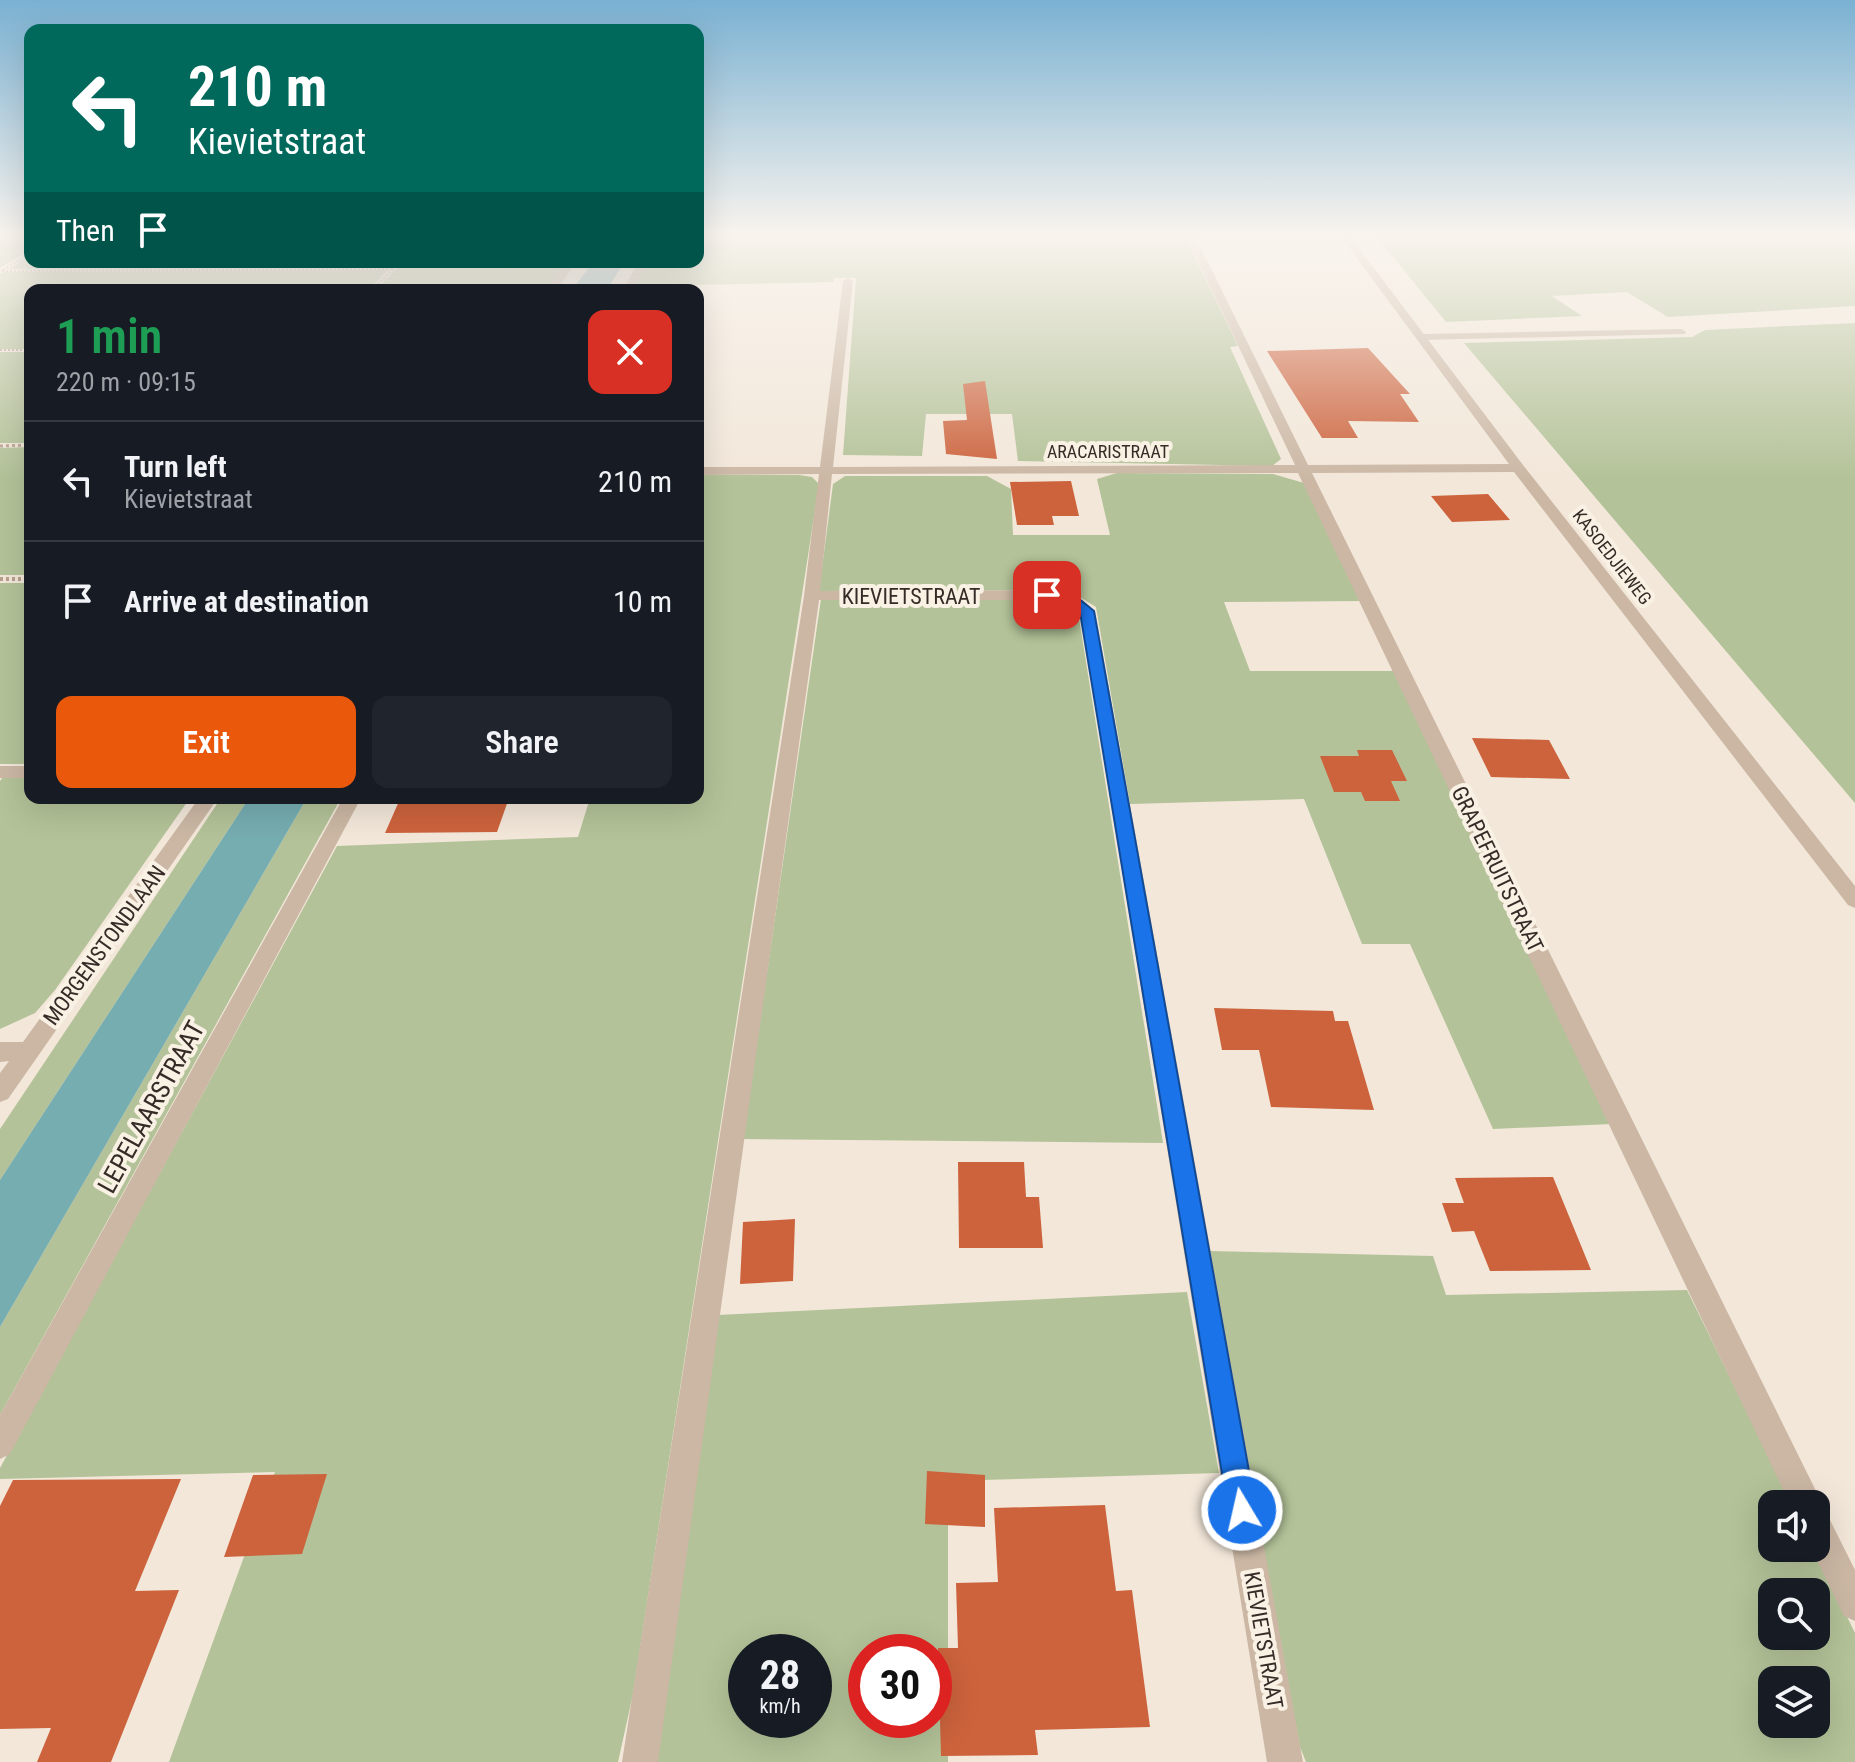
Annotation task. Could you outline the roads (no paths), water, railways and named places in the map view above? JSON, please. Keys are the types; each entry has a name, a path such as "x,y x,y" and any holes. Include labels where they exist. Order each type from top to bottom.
{"street":[{"path":"640,1762 812,596 844,316"},
{"name":"GRAPEFRUITSTRAAT","path":"1229,316 1799,1490"},
{"name":"KASOEDJIEWEG","path":"1405,316 1518,468 1855,900"},
{"name":"ARACARISTRAAT","path":"704,471 1518,468"},
{"name":"KIEVIETSTRAAT","path":"812,596 1047,595 1073,601 1087,611 1285,1762"},
{"path":"0,772 24,772"},
{"name":"MORGENSTONDLAAN","path":"0,1092 205,804"},
{"name":"LEPELAARSTRAAT","path":"0,1444 349,804"},
{"path":"0,1052 27,1051"},
{"path":"1830,1554 1855,1605"}],"lane":[{"path":"1421,337 1682,332"}],"water":[{"path":"245,804 304,804 0,1327 0,1180"}]}
